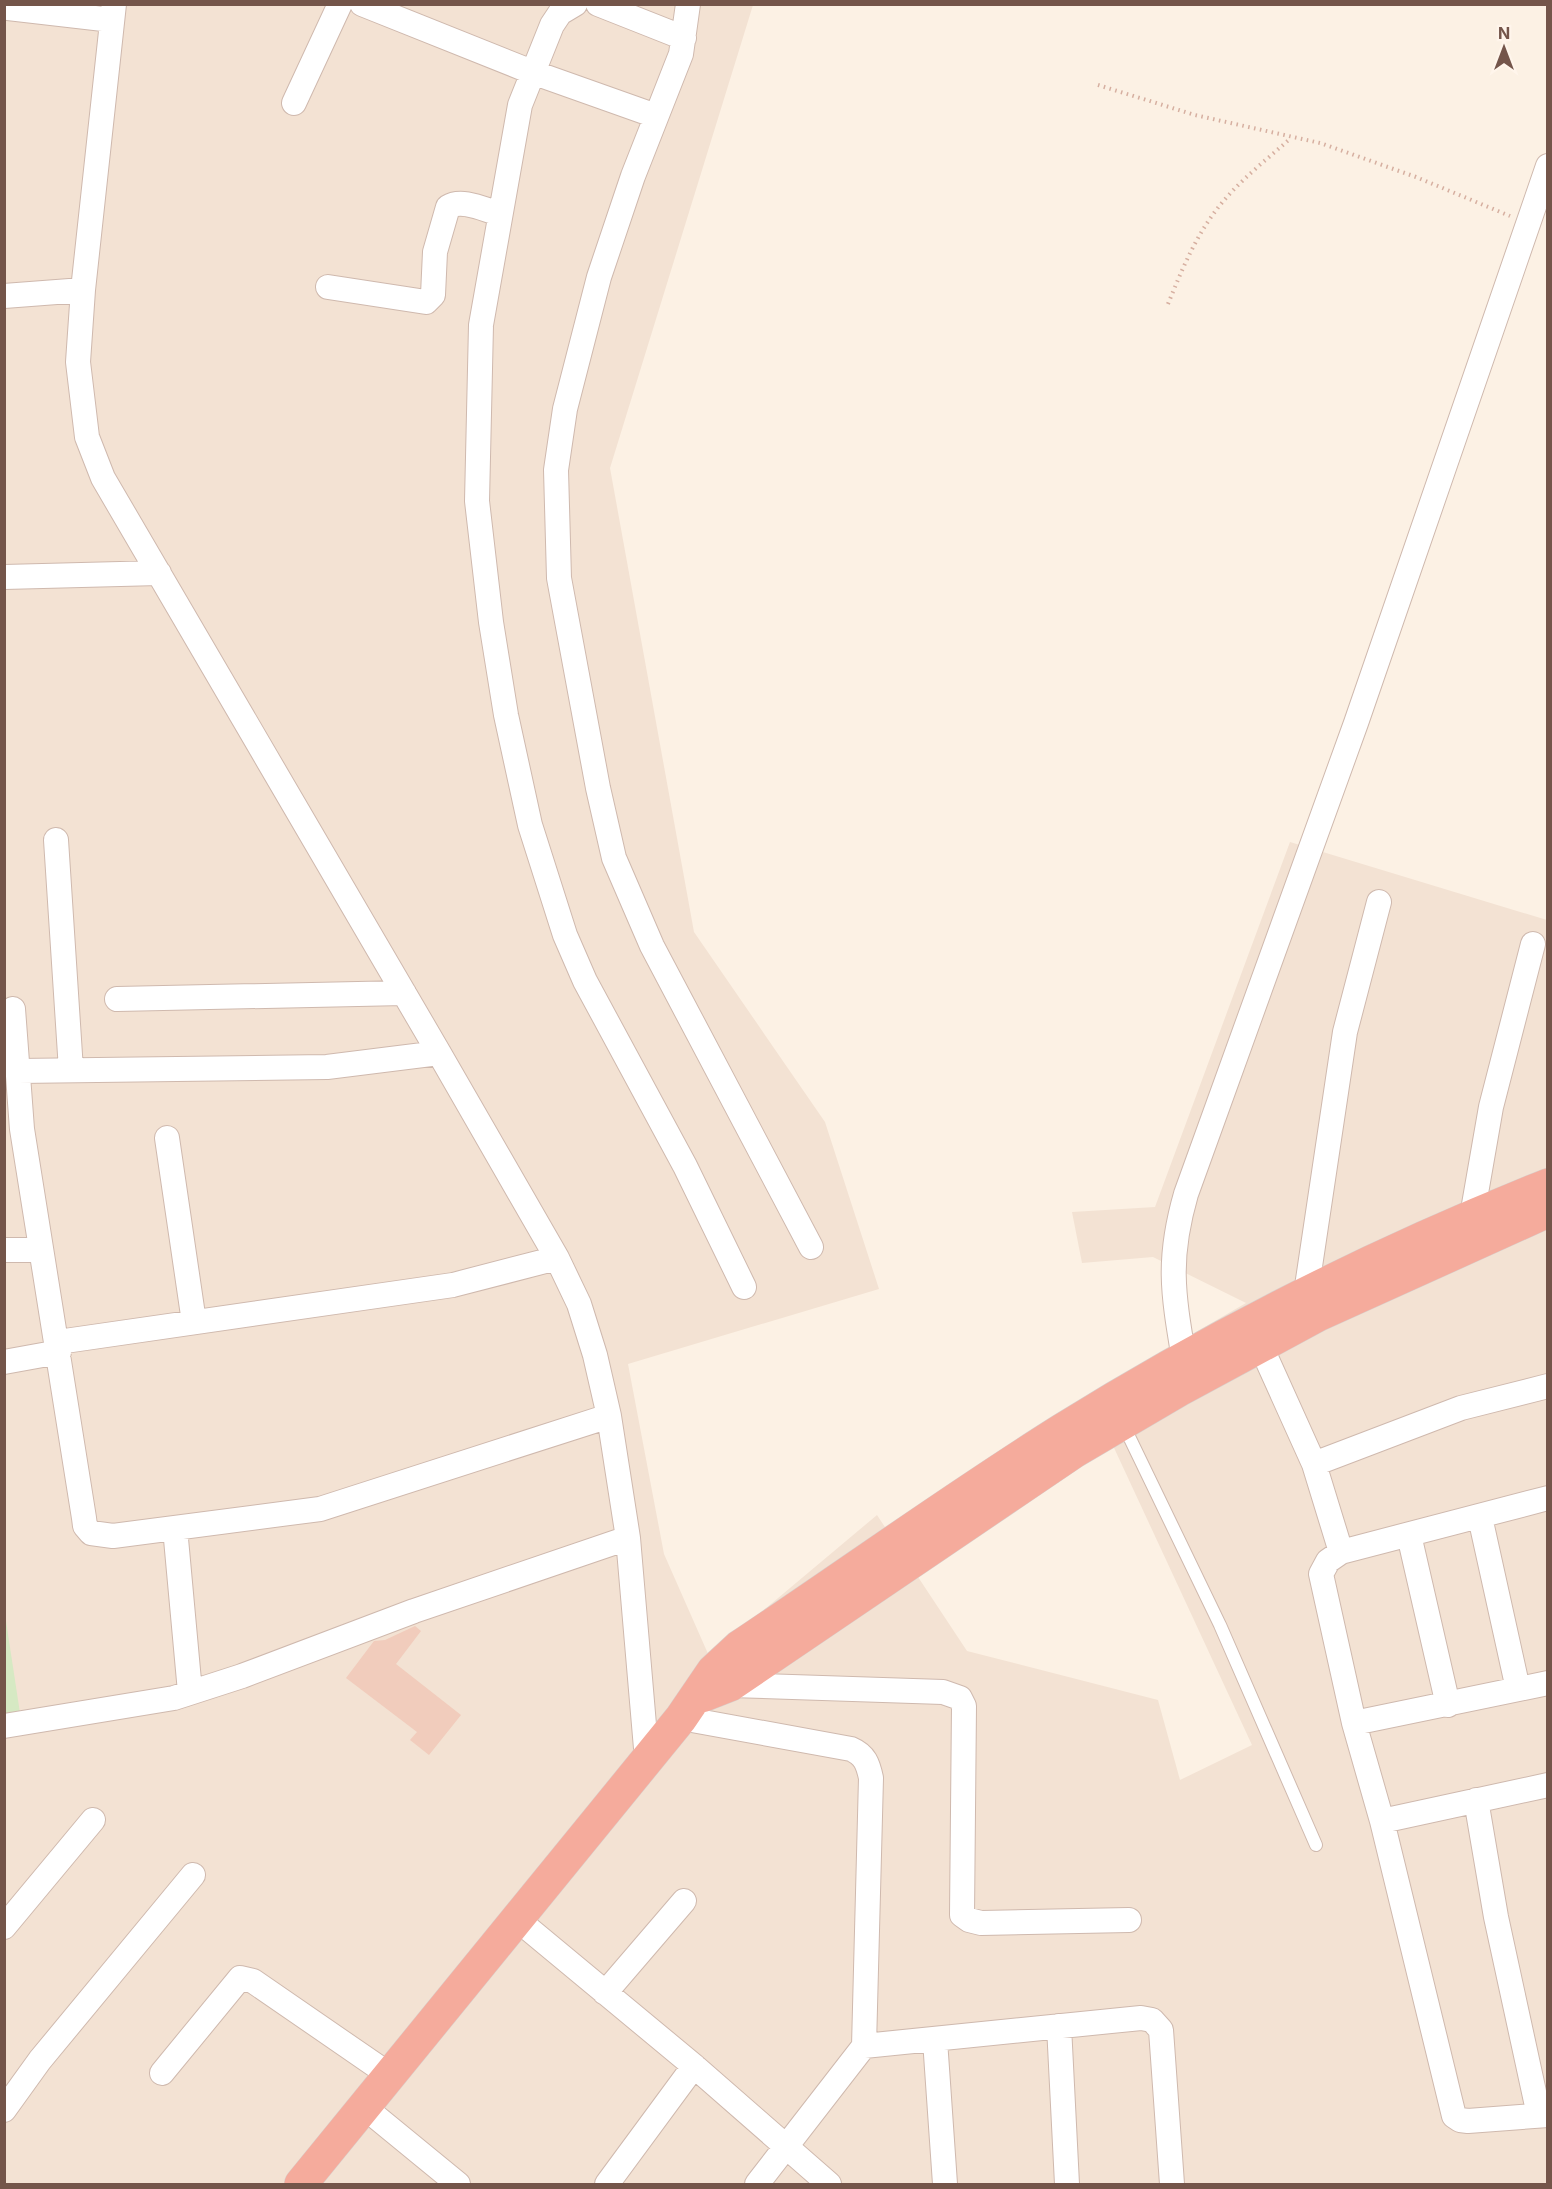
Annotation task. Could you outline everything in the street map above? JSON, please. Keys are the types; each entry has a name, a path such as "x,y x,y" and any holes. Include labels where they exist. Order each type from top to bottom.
{"highway":[{"path":"688,1708 730,1685 1016,1491 1256,1335 1306,1293 1472,1216 1548,1185"},
{"path":"301,2184 647,1760 688,1708 713,1671 739,1647 1062,1430 1184,1359 1318,1315 1548,1211"}],"street":[{"path":"294,103 340,4"},
{"path":"362,4 532,72 656,116"},
{"path":"598,4 684,38"},
{"path":"688,4 681,54 656,116 599,277 565,409 556,470 559,578 598,788 614,858 652,946 811,1247"},
{"path":"563,7 552,25 520,105 481,325 477,501 491,622 506,715 530,825 565,935 585,981 685,1166 744,1287"},
{"path":"8,8 113,12 83,290 78,362 87,437 103,477 557,1258 579,1304 595,1355 609,1416 628,1538 647,1760"},
{"path":"1184,1359 1172,1276 1176,1229 1186,1194 1356,723 1548,166"},
{"path":"328,287 426,303 433,295 435,252 448,207 454,203 461,203 500,214"},
{"path":"4,296 83,290"},
{"path":"4,577 159,573"},
{"path":"56,840 71,1070"},
{"path":"1306,1293 1344,1032 1379,902"},
{"path":"1472,1216 1491,1107 1533,944"},
{"path":"117,999 404,993"},
{"path":"13,1008 18,1071 13,1128 59,1347 85,1526 91,1533 101,1536 320,1509 609,1416"},
{"path":"18,1071 327,1067 439,1053"},
{"path":"167,1138 194,1322"},
{"path":"4,1250 40,1250"},
{"path":"4,1362 59,1347 194,1322 453,1285 557,1258"},
{"path":"1256,1335 1314,1464 1341,1552"},
{"path":"1314,1464 1461,1408 1548,1386"},
{"path":"1476,1800 1496,1917 1543,2115 1468,2121 1454,2116 1382,1821 1354,1723 1321,1574 1328,1561 1341,1552 1548,1498"},
{"path":"1479,1517 1518,1689"},
{"path":"175,1528 190,1692"},
{"path":"1409,1535 1448,1705"},
{"path":"4,1726 174,1698 242,1676 414,1611 628,1538"},
{"path":"1354,1723 1548,1683"},
{"path":"730,1685 943,1692 960,1698 964,1706 962,1915 969,1920 981,1923 1129,1920"},
{"path":"688,1708 851,1749 861,1753 868,1765 871,1778 864,2046 757,2184"},
{"path":"1382,1821 1548,1785"},
{"path":"4,1927 93,1820"},
{"path":"4,2110 40,2060 193,1875"},
{"path":"605,1992 684,1901"},
{"path":"518,1920 694,2066 829,2184"},
{"path":"162,2073 240,1978 253,1981 391,2076"},
{"path":"864,2046 1141,2018 1157,2024 1161,2030 1172,2184"},
{"path":"1059,2026 1067,2184"},
{"path":"935,2040 945,2184"},
{"path":"607,2184 694,2066"},
{"path":"364,2107 458,2184"}],"lane":[{"path":"1123,1423 1220,1625 1316,1845"}],"path":[{"path":"1098,85 1196,115 1357,155 1528,223"},
{"path":"1168,304 1196,241 1215,212 1241,183 1292,138"}],"shaded area":[{"path":"5,5 753,5 610,468 694,932 825,1122 879,1289 628,1364 664,1554 709,1656 877,1515 967,1651 1158,1700 1180,1780 1252,1745 1089,1394 1246,1303 1153,1257 1082,1263 1072,1212 1155,1207 1290,842 1547,920 1547,2184 5,2184"}],"green space":[{"path":"4,1608 20,1713 4,1716"}],"building":[{"path":"415,1626 421,1631 396,1664 461,1715 429,1755 410,1740 417,1732 346,1678 374,1641 385,1640"}]}
